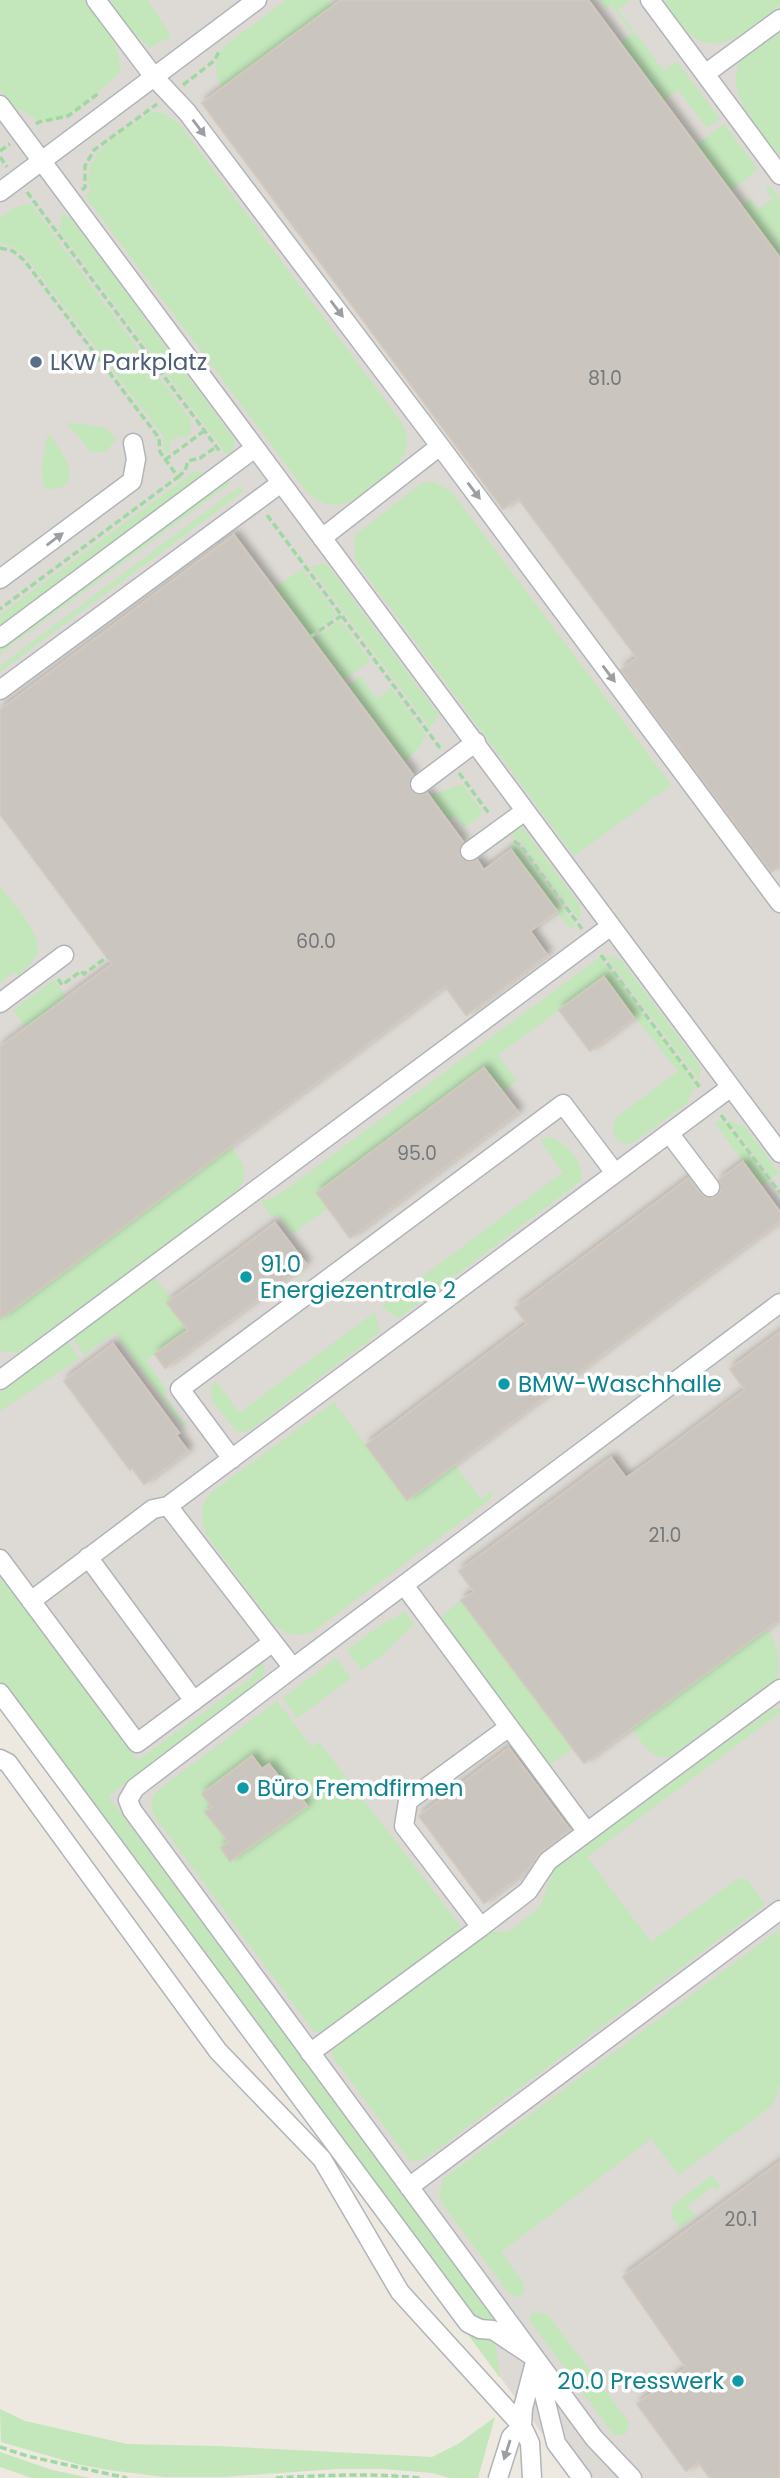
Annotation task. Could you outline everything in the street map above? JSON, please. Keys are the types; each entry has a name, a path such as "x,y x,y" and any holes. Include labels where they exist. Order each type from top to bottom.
{"lane":[{"path":"96,0 154,77 187,112 440,446 780,903"},
{"path":"0,192 257,0"},
{"path":"650,0 780,175"},
{"path":"705,74 780,19"},
{"path":"0,105 780,1153"},
{"path":"0,579 132,481 136,459 133,443"},
{"path":"322,538 440,446"},
{"path":"0,638 256,448"},
{"path":"0,690 281,483"},
{"path":"420,784 476,743"},
{"path":"470,851 525,811"},
{"path":"0,1380 611,926"},
{"path":"0,1003 64,955"},
{"path":"31,1601 153,1509 168,1506 731,1087"},
{"path":"232,1459 180,1390 191,1381 563,1104 615,1173"},
{"path":"669,1133 710,1187"},
{"path":"632,2478 594,2438 132,1810 128,1800 135,1788 780,1303"},
{"path":"168,1506 293,1668"},
{"path":"88,1557 194,1700"},
{"path":"0,1559 137,1743 273,1642"},
{"path":"404,1585 587,1832"},
{"path":"310,2053 528,1891 548,1861 780,1689"},
{"path":"0,1693 468,2323 480,2329 493,2330 536,2358 556,2443 582,2478"},
{"path":"481,1927 404,1826 408,1801 509,1727"},
{"path":"0,1759 8,1763 218,2051 322,2159 400,2292 522,2426 530,2443 532,2478"},
{"path":"409,2187 780,1910"},
{"path":"498,2478 511,2437 522,2426 523,2408 536,2358"}],"path":[{"path":"0,151 39,122 68,116 100,93"},
{"path":"0,157 231,467"},
{"path":"0,248 13,251 24,260 159,438 160,452 178,477"},
{"path":"165,460 204,431"},
{"path":"0,609 178,477 185,471 188,461 200,458 216,447"},
{"path":"257,501 450,762 508,837 521,846 780,1193"},
{"path":"310,637 341,616"},
{"path":"0,2447 64,2466 127,2478"},
{"path":"276,2478 348,2474 420,2478"}],"shaded area":[{"path":"0,0 780,0 780,2478 575,2478 0,1701"}],"green space":[{"path":"0,0 84,0 114,42 120,61 120,72 88,101 60,119 39,120 21,109 17,113 0,90"},
{"path":"108,0 148,0 171,36 150,48 132,32"},
{"path":"286,0 328,0 333,6 222,88 216,67 225,46"},
{"path":"600,0 631,0 618,10 664,71 677,61 720,119 707,128 678,90 663,101 620,42 632,33 611,5 606,8"},
{"path":"664,0 780,0 780,6 735,38 711,43 699,40 687,31"},
{"path":"780,29 780,155 746,110 736,84 736,72 741,60 754,47"},
{"path":"151,112 162,113 178,122 402,423 407,442 403,457 386,475 358,497 348,502 327,504 306,491 85,196 91,191 88,178 97,155 117,136"},
{"path":"724,124 757,168 730,191 696,145"},
{"path":"770,186 780,199 780,258 741,206 750,199 758,209 773,199 765,188"},
{"path":"30,203 190,419 191,433 186,437 173,439 169,443 170,450 165,454 164,437 27,258 15,248 0,243 0,218 14,208"},
{"path":"62,212 74,222 235,440 231,452 227,455 59,230"},
{"path":"66,422 106,428 117,439 105,452 91,452"},
{"path":"48,433 69,468 70,477 67,483 59,488 45,489 41,471"},
{"path":"195,471 232,475 228,485 0,654 0,615"},
{"path":"423,482 434,482 451,491 671,785 574,856 355,557 354,536"},
{"path":"240,486 244,491 0,672 0,666"},
{"path":"326,563 439,715 430,728 310,567"},
{"path":"302,569 337,615 309,636 274,588"},
{"path":"340,620 370,661 343,681 313,640"},
{"path":"360,676 377,699 391,688 426,735 419,748 404,762 347,686"},
{"path":"462,784 482,811 481,815 464,828 455,816 448,821 429,796"},
{"path":"523,828 580,905 580,921 522,843 507,832"},
{"path":"509,843 519,849 576,927 569,928 511,850"},
{"path":"0,886 29,925 38,949 33,961 18,976 14,972 0,983"},
{"path":"605,955 621,960 700,1066 700,1081"},
{"path":"600,957 696,1085 687,1103 635,1142 627,1144 617,1140 612,1129 617,1117 678,1071 603,978 498,1055 517,1081 503,1092 484,1068 317,1193 328,1208 293,1234 277,1214 271,1217 261,1201 277,1196"},
{"path":"54,980 67,997 26,1028 13,1010"},
{"path":"728,1120 745,1127 779,1173 772,1178"},
{"path":"723,1121 768,1181 761,1186 714,1122"},
{"path":"550,1137 562,1143 573,1154 580,1168 581,1181 399,1318 381,1307 563,1172 540,1140"},
{"path":"231,1146 244,1168 243,1179 237,1192 23,1353 0,1351 0,1319"},
{"path":"155,1277 172,1300 168,1303 197,1343 193,1348 183,1334 146,1361 167,1390 163,1394 185,1424 183,1427 115,1333 84,1355 73,1338"},
{"path":"375,1312 380,1332 252,1429 245,1432 236,1431 212,1401 211,1387 216,1381 239,1413"},
{"path":"68,1342 79,1359 0,1411 0,1393"},
{"path":"334,1402 407,1500 454,1464 481,1499 493,1490 491,1498 485,1504 314,1631 293,1634 273,1624 207,1536 202,1520 203,1510 209,1494"},
{"path":"0,1576 138,1760 251,1678 262,1660 264,1674 258,1686 108,1796 491,2312 500,2378 0,1701"},
{"path":"461,1600 573,1749 549,1765 441,1617"},
{"path":"405,1611 414,1624 381,1656 362,1670 347,1650"},
{"path":"767,1628 777,1652 777,1678 671,1756 658,1756 648,1750 632,1729"},
{"path":"336,1658 351,1678 298,1718 283,1698"},
{"path":"277,1701 312,1747 319,1742 466,1933 320,2035 312,2029 155,1817 152,1806 152,1800 158,1790"},
{"path":"774,1708 780,1709 780,1713 587,1857 651,1942 737,1879 747,1879 765,1905 426,2158 411,2162 333,2057 332,2049 336,2041 486,1932 508,1932 540,1907 554,1868"},
{"path":"780,1929 780,2085 773,2105 679,2175 651,2139 501,2252 525,2289 521,2295 514,2297 441,2202 439,2194 443,2179"},
{"path":"712,2175 721,2187 716,2190 713,2187 688,2206 696,2216 680,2228 671,2216 673,2205"},
{"path":"534,2312 548,2315 628,2421 625,2435 614,2435 530,2321"},
{"path":"0,2409 25,2421 127,2444 432,2457 458,2444 495,2417 478,2478 450,2478 432,2473 384,2469 165,2477 77,2464 1,2442"},
{"path":"0,2452 52,2470 90,2478 32,2478 0,2467"}],"building":[{"path":"341,0 588,0 780,258 780,866 771,872 621,670 637,658 518,498 503,509 202,103"},
{"path":"234,535 413,775 409,785 411,791 421,795 427,793 463,842 459,852 461,858 471,862 477,860 484,870 511,850 557,911 530,931 547,955 466,1015 445,986 0,1319 0,1047 112,964 0,814 0,710"},
{"path":"604,977 634,1018 590,1051 559,1010"},
{"path":"484,1068 518,1112 350,1238 317,1193"},
{"name":"BMW-Waschhalle","path":"743,1162 780,1212 780,1221 407,1500 366,1445 527,1324 515,1308 689,1178 701,1194 712,1198 721,1191 719,1180"},
{"name":"91.0 Energiezentrale 2","path":"275,1223 306,1264 165,1368 155,1354 188,1330 167,1303"},
{"path":"780,1332 780,1619 584,1763 461,1600 474,1592 459,1571 611,1458 626,1478 653,1459 745,1390 730,1369"},
{"path":"113,1344 179,1433 176,1435 188,1451 144,1484 132,1468 130,1470 64,1381"},
{"path":"509,1748 570,1830 541,1852 528,1870 484,1903 419,1816"},
{"path":"252,1756 262,1769 269,1764 293,1795 297,1792 307,1806 230,1861 221,1848 229,1842 205,1812 212,1807 202,1794"},
{"path":"780,2162 780,2478 710,2478 698,2462 686,2471 637,2404 686,2368 623,2277"}],"place":[{"name":"LKW Parkplatz","path":"36,362"},
{"name":"91.0 Energiezentrale 2","path":"246,1277"},
{"name":"BMW-Waschhalle","path":"504,1384"},
{"name":"Büro Fremdfirmen","path":"243,1788"},
{"name":"20.0 Presswerk","path":"738,2381"}]}
